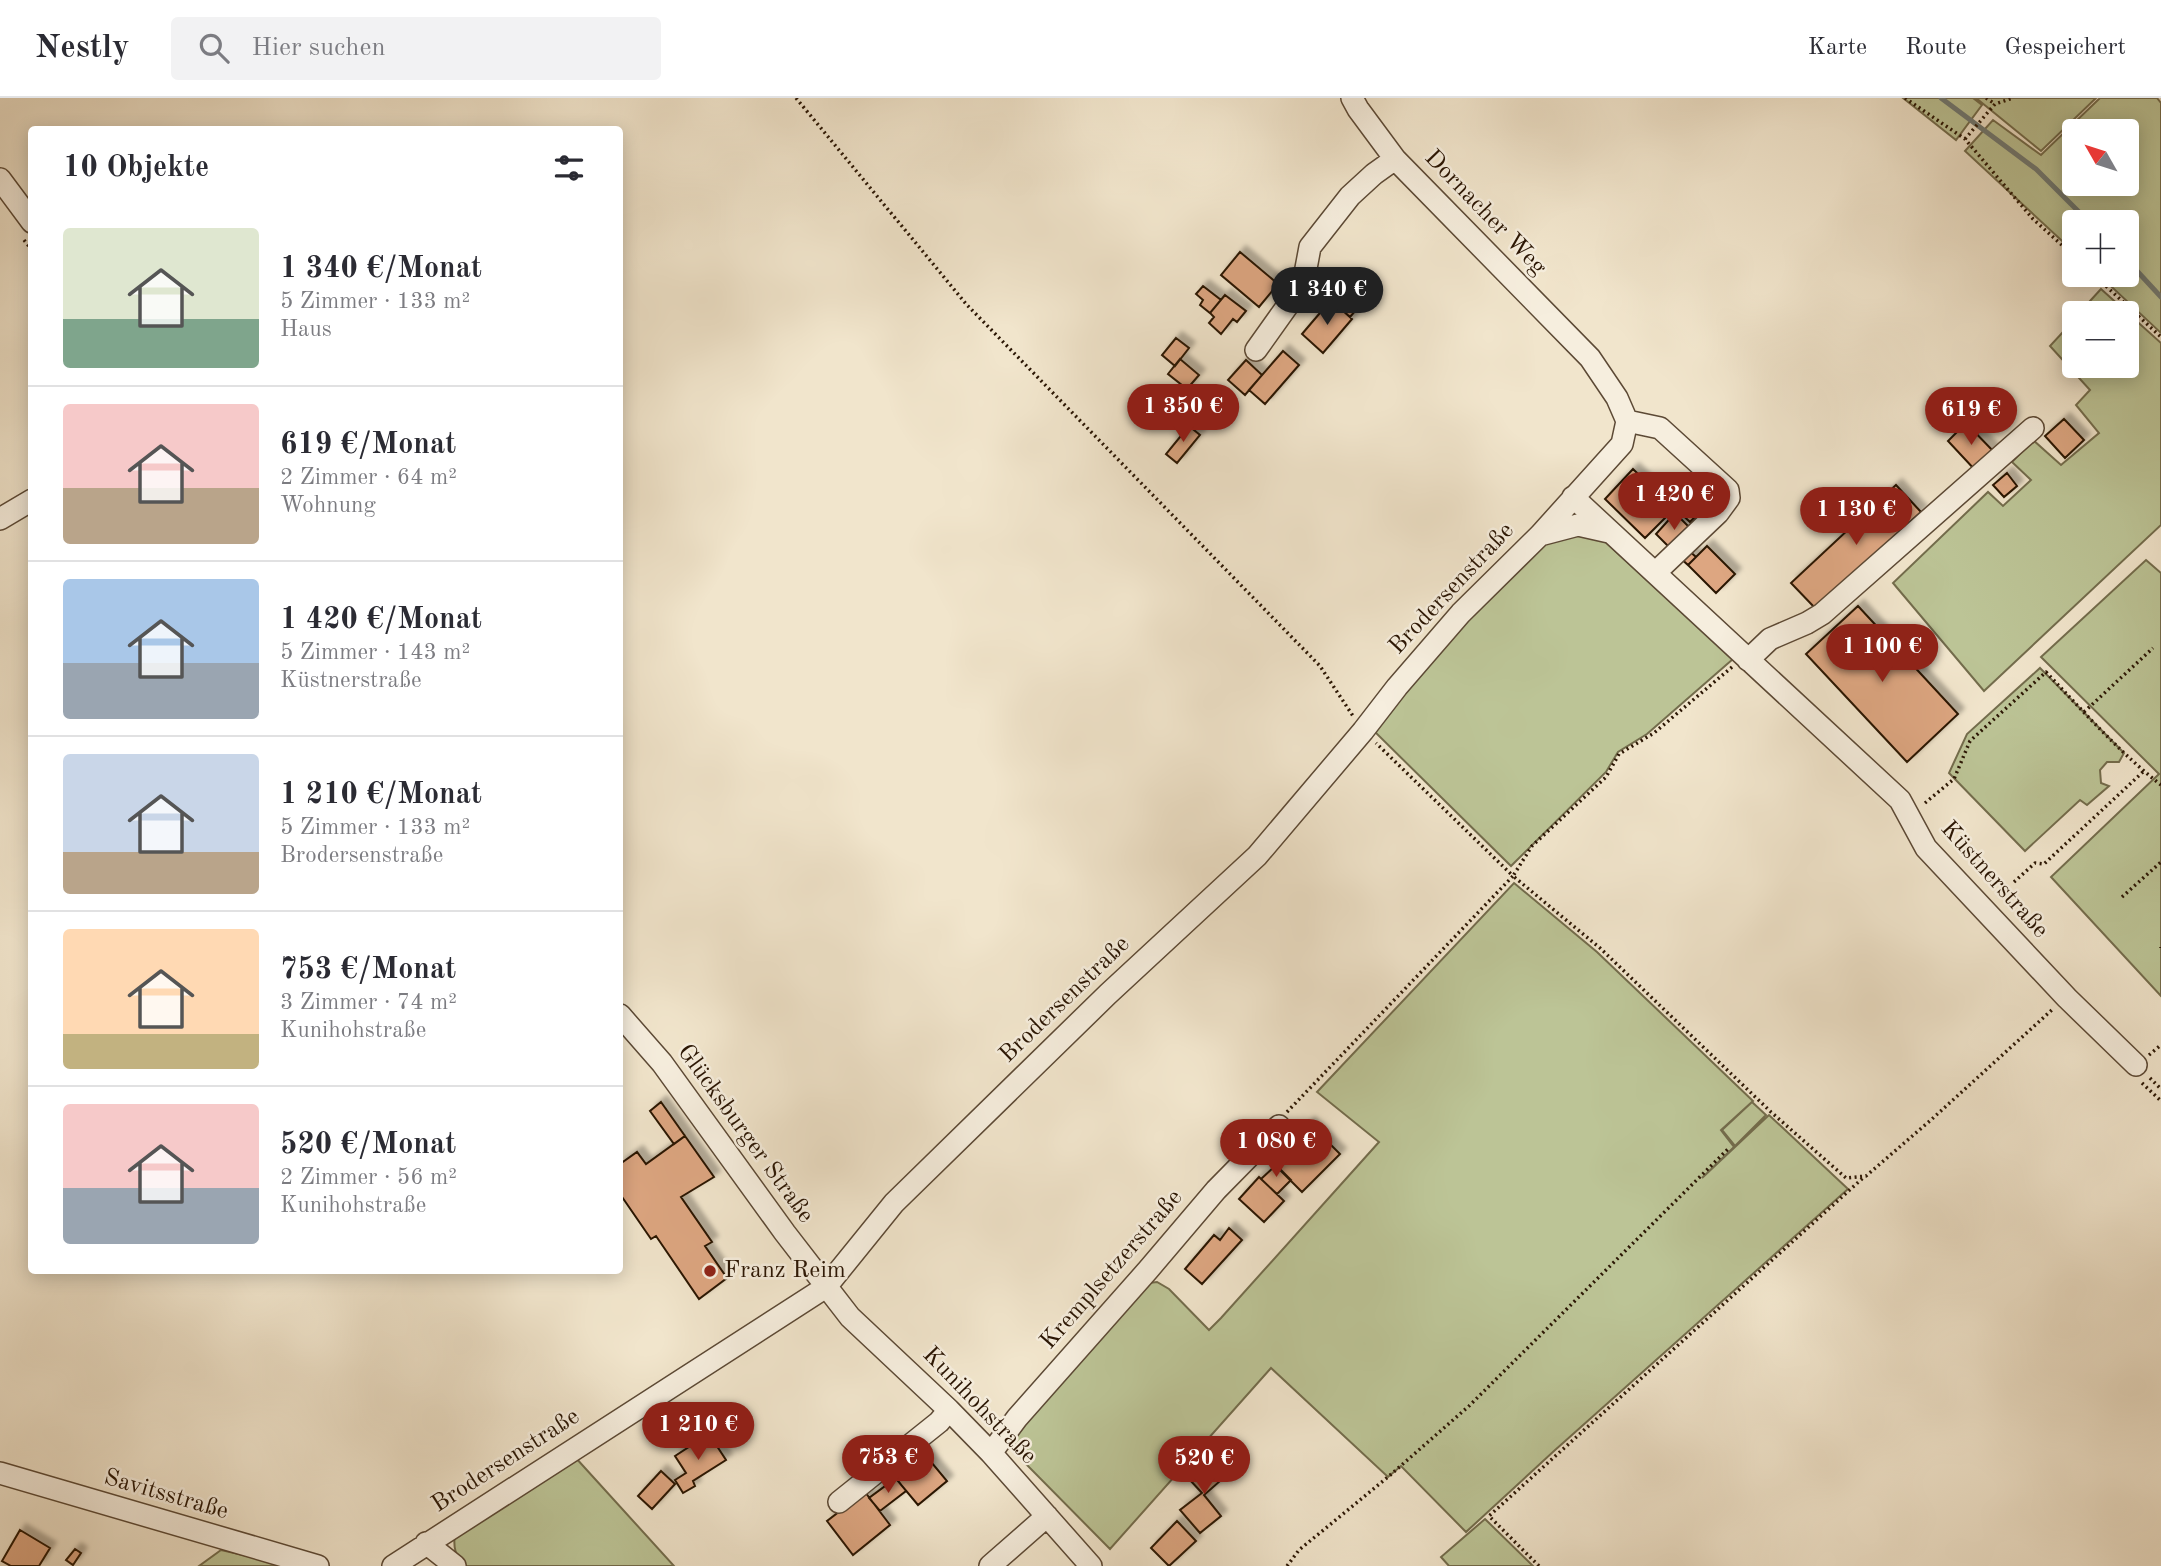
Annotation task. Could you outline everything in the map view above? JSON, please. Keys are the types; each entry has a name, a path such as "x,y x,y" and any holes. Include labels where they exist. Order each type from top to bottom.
{"street":[{"name":"Dornacher Weg","path":"1352,98 1395,159 1590,358 1617,398 1628,421"},
{"path":"1256,350 1298,291 1304,279 1310,247 1350,197 1395,159"},
{"path":"0,179 28,217"},
{"name":"Brodersenstraße","path":"393,1566 826,1287 894,1203 1108,994 1257,856 1461,613 1540,535 1622,444 1628,421"},
{"path":"1628,421 1660,428 1728,491 1729,498 1718,513 1655,573"},
{"path":"1748,660 1770,639 1807,623 1837,602 2033,428"},
{"name":"Küstnerstraße","path":"1573,496 1900,800 1926,848 2067,998 2136,1065"},
{"path":"0,519 28,502"},
{"path":"1540,535 1578,525 1612,533"},
{"name":"Glücksburger Straße","path":"623,1019 662,1063 826,1287"},
{"name":"Kremplsetzerstraße","path":"990,1453 1017,1418 1211,1195 1279,1126"},
{"name":"Kunihohstraße","path":"826,1287 850,1317 949,1410 990,1453 1090,1566"},
{"path":"839,1503 939,1422 949,1410"},
{"name":"Savitsstraße","path":"0,1473 318,1566"},
{"path":"989,1566 1047,1516"},
{"path":"426,1543 454,1566"}],"path":[{"path":"796,98 967,305 1320,666 1363,731 1513,876 1600,948 1771,1112 1846,1178 1866,1176"},
{"path":"1905,98 1965,139 2033,219 2062,245"},
{"path":"1986,98 1995,104"},
{"path":"1965,139 1995,104 2013,98"},
{"path":"2107,287 2161,337"},
{"path":"2084,712 2152,648"},
{"path":"1279,1126 1283,1115 1513,876 1532,846 1606,777 1619,754 1654,733 1731,667 1748,660"},
{"path":"1925,803 1954,779 1969,741 2046,672 2161,785"},
{"path":"2014,882 2035,863 2045,864 2144,771"},
{"path":"2122,897 2161,862"},
{"path":"1539,1566 1489,1516 2067,998"},
{"path":"1287,1566 1299,1550 1469,1406 1730,1147"}],"green space":[{"path":"1903,98 1973,98 1982,105 1956,140"},
{"path":"1976,98 2096,98 2074,119 2062,119 2062,131 2041,151"},
{"path":"2100,98 2157,98 2161,103 2161,333 2139,312 2139,301 2127,301 2112,287 2139,287 2139,210 2062,210 2062,241 1965,151 1993,120 2041,155 2062,135 2062,196 2139,196 2139,119 2078,119"},
{"path":"2101,289 2114,301 2090,301"},
{"path":"2139,323 2161,343 2161,525 1984,691 1893,583 1988,492 2003,506 2031,480 2012,462 2033,440 2061,465 2099,433 2076,405 2090,390 2079,378 2139,378"},
{"path":"2062,333 2062,359 2050,346"},
{"path":"1572,535 1600,537 1733,659 1647,734 1618,752 1606,772 1511,866 1374,731 1460,627 1544,544"},
{"path":"2146,560 2161,573 2161,996 2051,877 2159,774 2041,657"},
{"path":"2040,668 2124,753 2119,762 2107,762 2100,770 2101,783 2109,786 2087,805 2080,800 2025,851 1949,773 1967,734"},
{"path":"1514,883 1597,952 1753,1101 1721,1130 1734,1147 1702,1178 1769,1115 1848,1189 1466,1532 1401,1466 1388,1477 1271,1368 1110,1549 1022,1460 1014,1440 1018,1424 1149,1283 1157,1282 1169,1289 1209,1330 1221,1318 1379,1142 1317,1092"},
{"path":"1752,1102 1766,1115 1735,1146 1722,1130"},
{"path":"575,1457 674,1566 465,1566 456,1551 455,1533"},
{"path":"1485,1519 1533,1566 1449,1566 1441,1557"},
{"path":"221,1550 292,1566 199,1566"}],"building":[{"path":"1240,252 1278,284 1259,307 1221,275"},
{"path":"1203,286 1221,300 1210,313 1200,305 1203,300 1196,294"},
{"path":"1343,286 1362,303 1350,317 1331,300"},
{"path":"1225,295 1246,311 1237,322 1233,319 1221,334 1209,323 1214,317 1210,313"},
{"path":"1331,300 1352,319 1323,353 1302,334"},
{"path":"1176,338 1189,348 1175,366 1162,355"},
{"path":"1283,351 1299,365 1265,404 1249,390"},
{"path":"1180,359 1199,375 1187,389 1168,374"},
{"path":"1246,360 1262,375 1245,395 1228,380"},
{"path":"2064,419 2084,440 2065,458 2045,436"},
{"path":"1966,423 1995,453 1976,471 1948,441"},
{"path":"1189,426 1200,435 1177,463 1166,454"},
{"path":"1633,469 1674,509 1645,538 1605,499"},
{"path":"2007,473 2017,486 2004,497 1993,485"},
{"path":"1703,479 1718,493 1690,522 1675,508"},
{"path":"1896,485 1921,512 1816,609 1791,583"},
{"path":"1675,513 1693,531 1673,551 1656,534"},
{"path":"1707,546 1735,574 1716,593 1688,565"},
{"path":"1686,548 1696,557 1688,565 1678,556"},
{"path":"1858,606 1958,714 1907,762 1806,654"},
{"path":"661,1102 685,1136 674,1144 650,1111"},
{"path":"1309,1123 1340,1154 1302,1192 1271,1161"},
{"path":"685,1136 714,1177 681,1197 712,1242 705,1246 727,1278 699,1299 656,1236 651,1239 623,1198 623,1162 637,1152 646,1164"},
{"path":"1276,1165 1291,1180 1277,1194 1261,1179"},
{"path":"1259,1177 1284,1201 1264,1222 1239,1199"},
{"path":"1229,1228 1242,1240 1202,1284 1185,1269 1214,1235 1220,1240"},
{"path":"709,1434 726,1460 693,1481 695,1486 683,1493 675,1480 686,1473 675,1456"},
{"path":"922,1451 947,1481 918,1505 892,1474"},
{"path":"1213,1457 1228,1474 1204,1495 1221,1516 1200,1533 1180,1510 1202,1493 1189,1479"},
{"path":"661,1471 675,1484 652,1509 638,1496"},
{"path":"896,1478 906,1491 880,1511 869,1498"},
{"path":"865,1492 890,1525 853,1555 827,1521"},
{"path":"1177,1521 1196,1541 1169,1566 1151,1548"},
{"path":"20,1530 50,1548 39,1566 11,1566 2,1561"},
{"path":"75,1549 81,1553 73,1565 66,1560"}],"waterway":[{"path":"1941,98 2036,169 2077,210"},
{"path":"2139,273 2161,297"}],"place":[{"name":"Franz Reim","path":"710,1271"}]}
